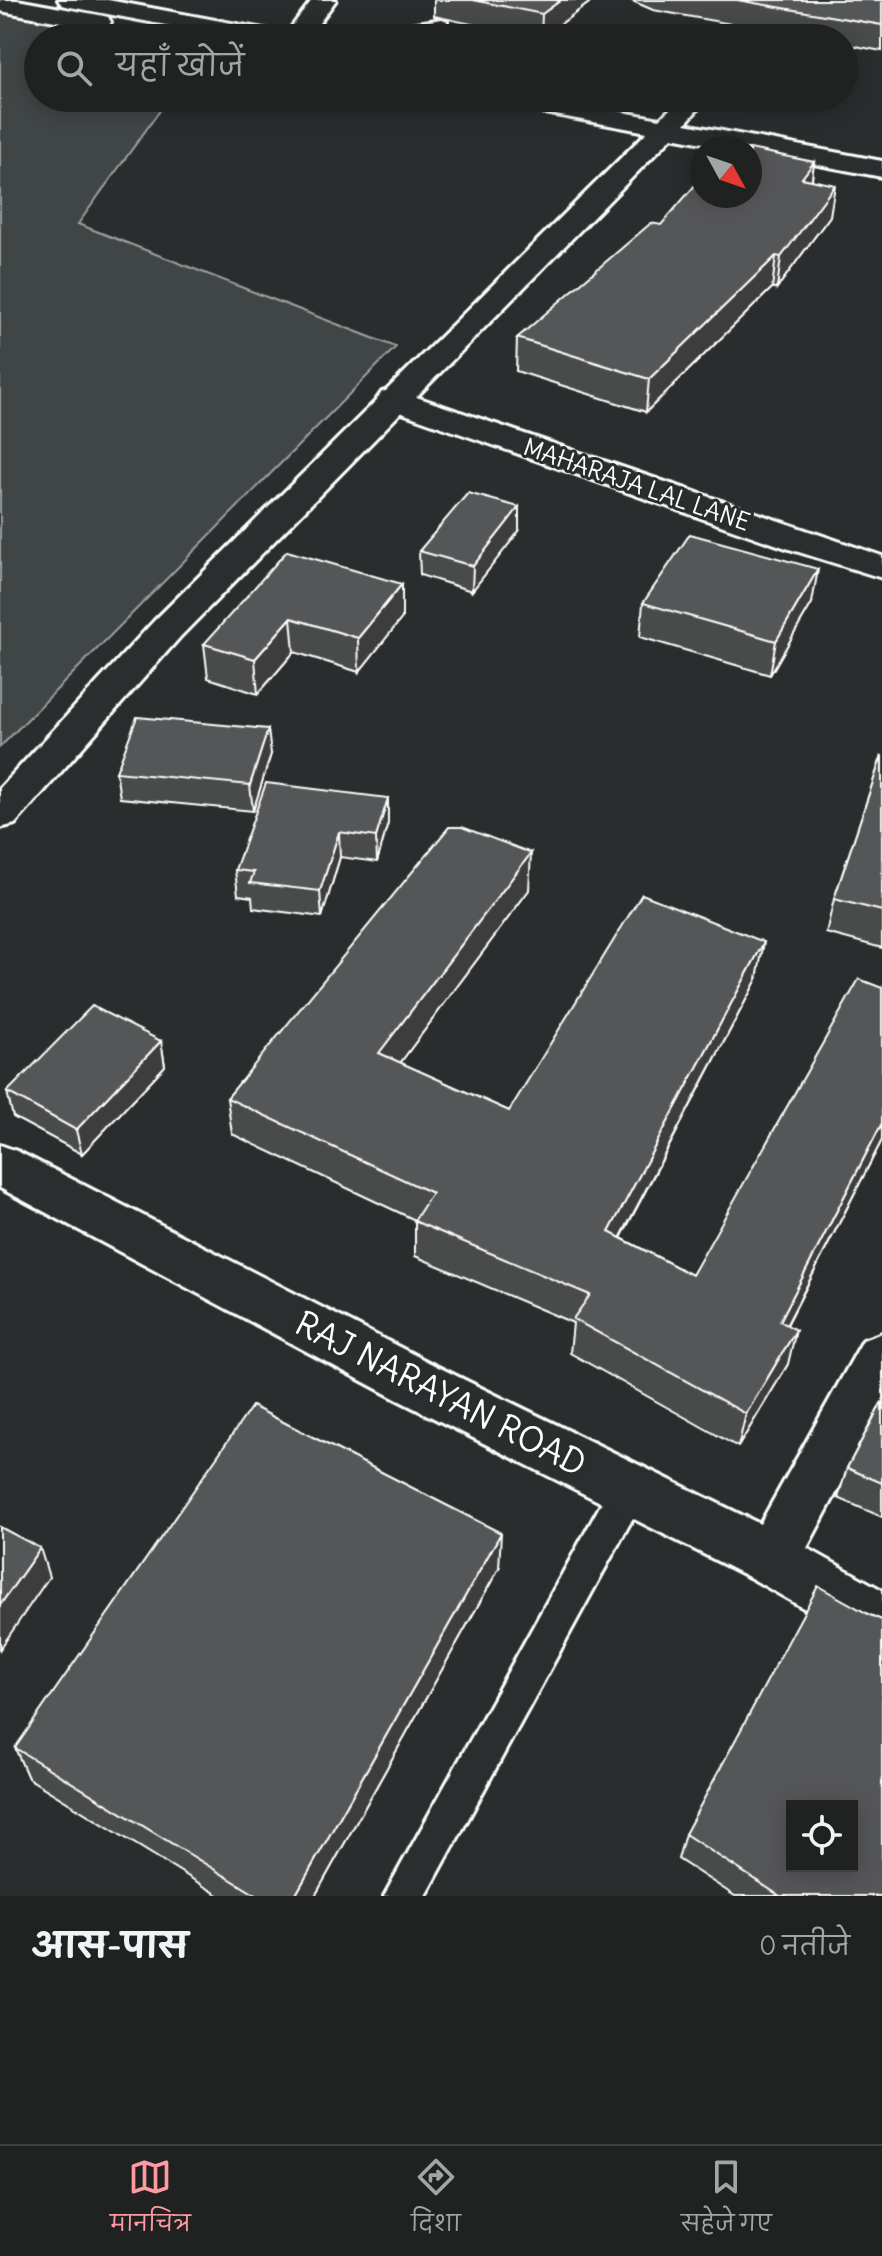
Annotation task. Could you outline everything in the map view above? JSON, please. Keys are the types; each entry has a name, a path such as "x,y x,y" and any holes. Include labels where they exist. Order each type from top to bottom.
{"main road":[{"path":"306,24 324,0"},
{"path":"76,1 199,24"},
{"path":"0,4 108,24"},
{"path":"619,112 882,148"},
{"path":"644,112 882,169"},
{"path":"0,814 167,629 675,119"},
{"name":"MAHARAJA LAL LANE","path":"393,399 801,542 882,567"},
{"name":"RAJ NARAYAN ROAD","path":"0,1165 415,1382 771,1559 882,1621"},
{"path":"771,1559 882,1356"}],"lane":[{"path":"404,1896 629,1489"}],"shaded area":[{"path":"0,12 64,24 24,24 24,112 159,112 78,224 396,347 0,747"}],"building":[{"path":"473,0 561,0 542,14"},
{"path":"737,0 882,0 882,25"},
{"path":"762,151 814,162 802,178 835,185 781,257 776,256 649,379 517,338 651,223 661,225 690,191 690,208 762,208"},
{"path":"468,493 519,507 473,566 419,551"},
{"path":"690,534 818,569 776,641 643,603"},
{"path":"287,551 402,584 358,638 291,618 255,659 204,644"},
{"path":"137,717 268,729 250,785 116,772"},
{"path":"882,755 882,911 834,899"},
{"path":"266,783 388,798 376,837 339,832 320,891 250,883 254,872 235,870"},
{"path":"449,827 462,827 531,853 379,1053 509,1111 642,894 764,942 609,1232 692,1275 859,979 882,988 882,1123 780,1321 796,1330 746,1414 573,1319 590,1295 414,1221 432,1193 227,1098"},
{"path":"92,1006 161,1041 76,1130 7,1092"},
{"path":"882,1402 882,1483 847,1468"},
{"path":"252,1406 501,1533 295,1896 258,1896 15,1748"},
{"path":"0,1527 40,1548 0,1605"},
{"path":"818,1586 882,1620 882,1896 780,1896 685,1834"}]}
